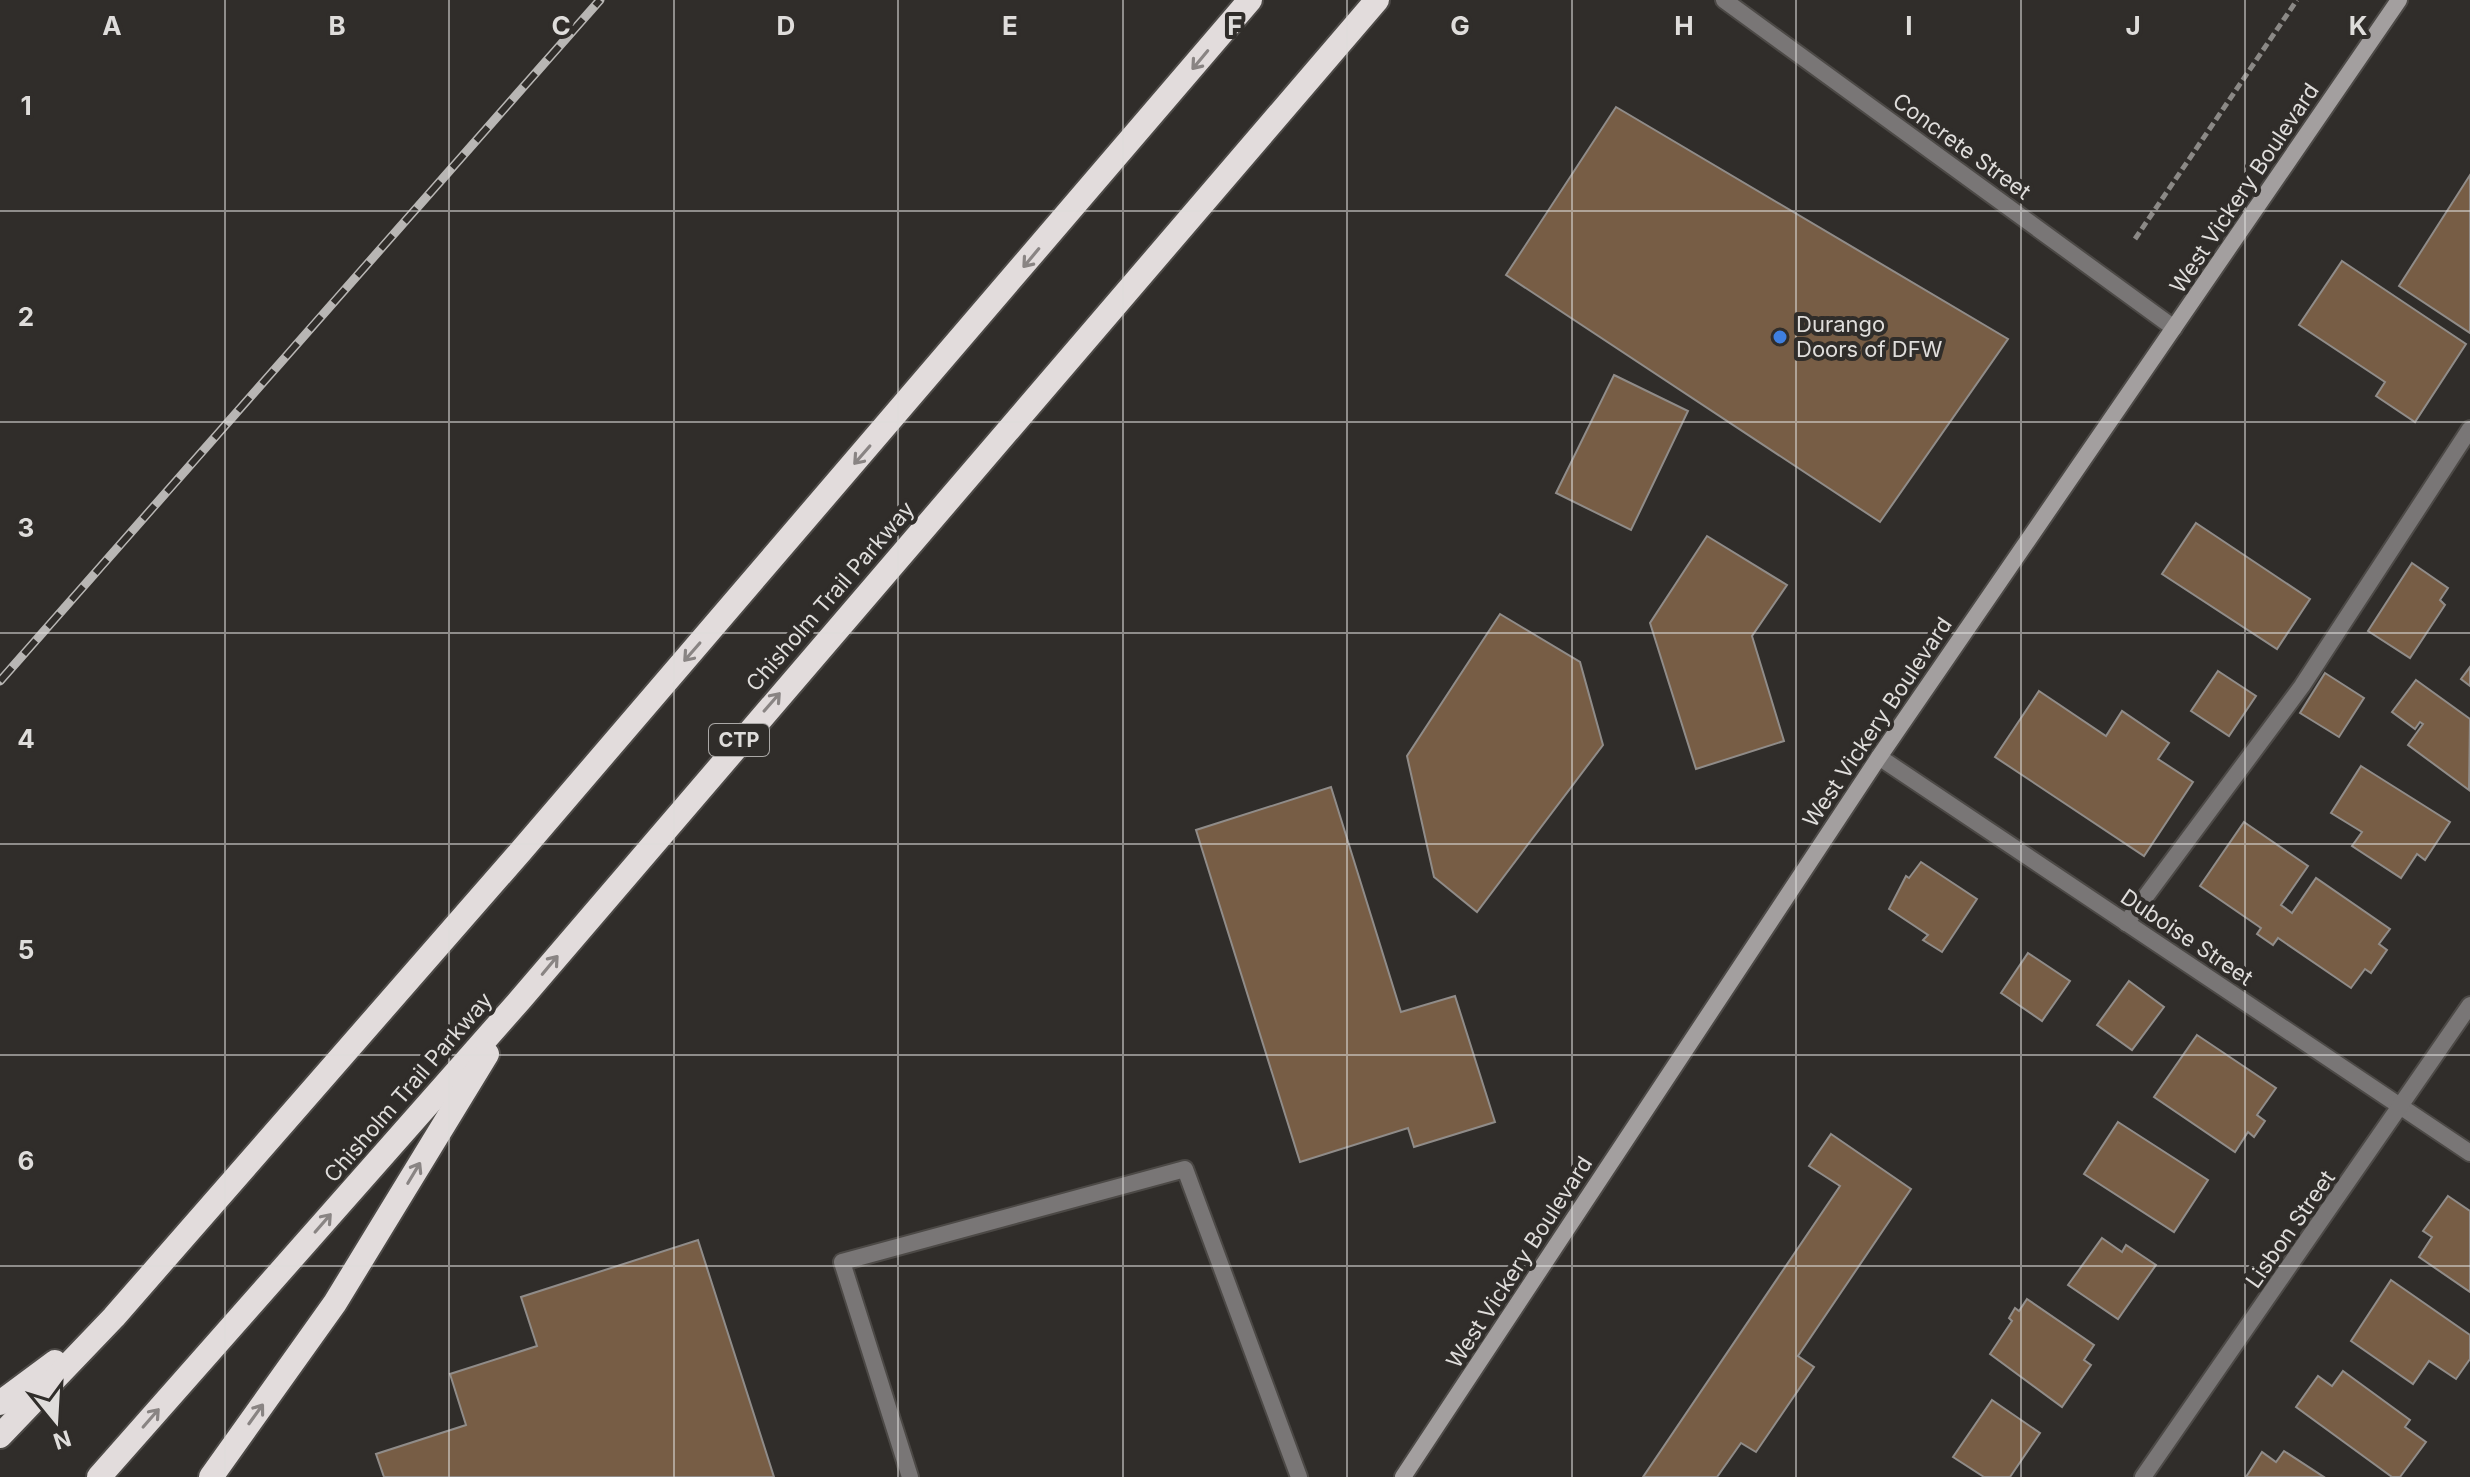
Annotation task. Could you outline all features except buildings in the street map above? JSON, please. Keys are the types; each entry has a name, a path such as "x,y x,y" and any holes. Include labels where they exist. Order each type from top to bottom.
{"highway":[{"path":"0,1436 114,1317 951,352 1250,0"},
{"name":"Chisholm Trail Parkway","path":"99,1477 520,1000 1377,0"},
{"path":"211,1477 335,1303 520,1000"},
{"path":"0,1403 114,1317"}],"main road":[{"name":"West Vickery Boulevard","path":"1403,1477 1879,757 2399,0"}],"street":[{"name":"Concrete Street","path":"1724,0 2174,328"},
{"path":"2126,923 2302,686 2470,429"},
{"name":"Duboise Street","path":"1879,757 2470,1153"},
{"name":"Lisbon Street","path":"2143,1477 2470,1005"},
{"path":"910,1477 842,1262 1185,1169 1299,1477"}],"path":[{"path":"2135,239 2297,0"}],"railway":[{"path":"0,681 600,0"}],"place":[{"name":"Durango Doors of DFW","path":"1780,337"}]}
